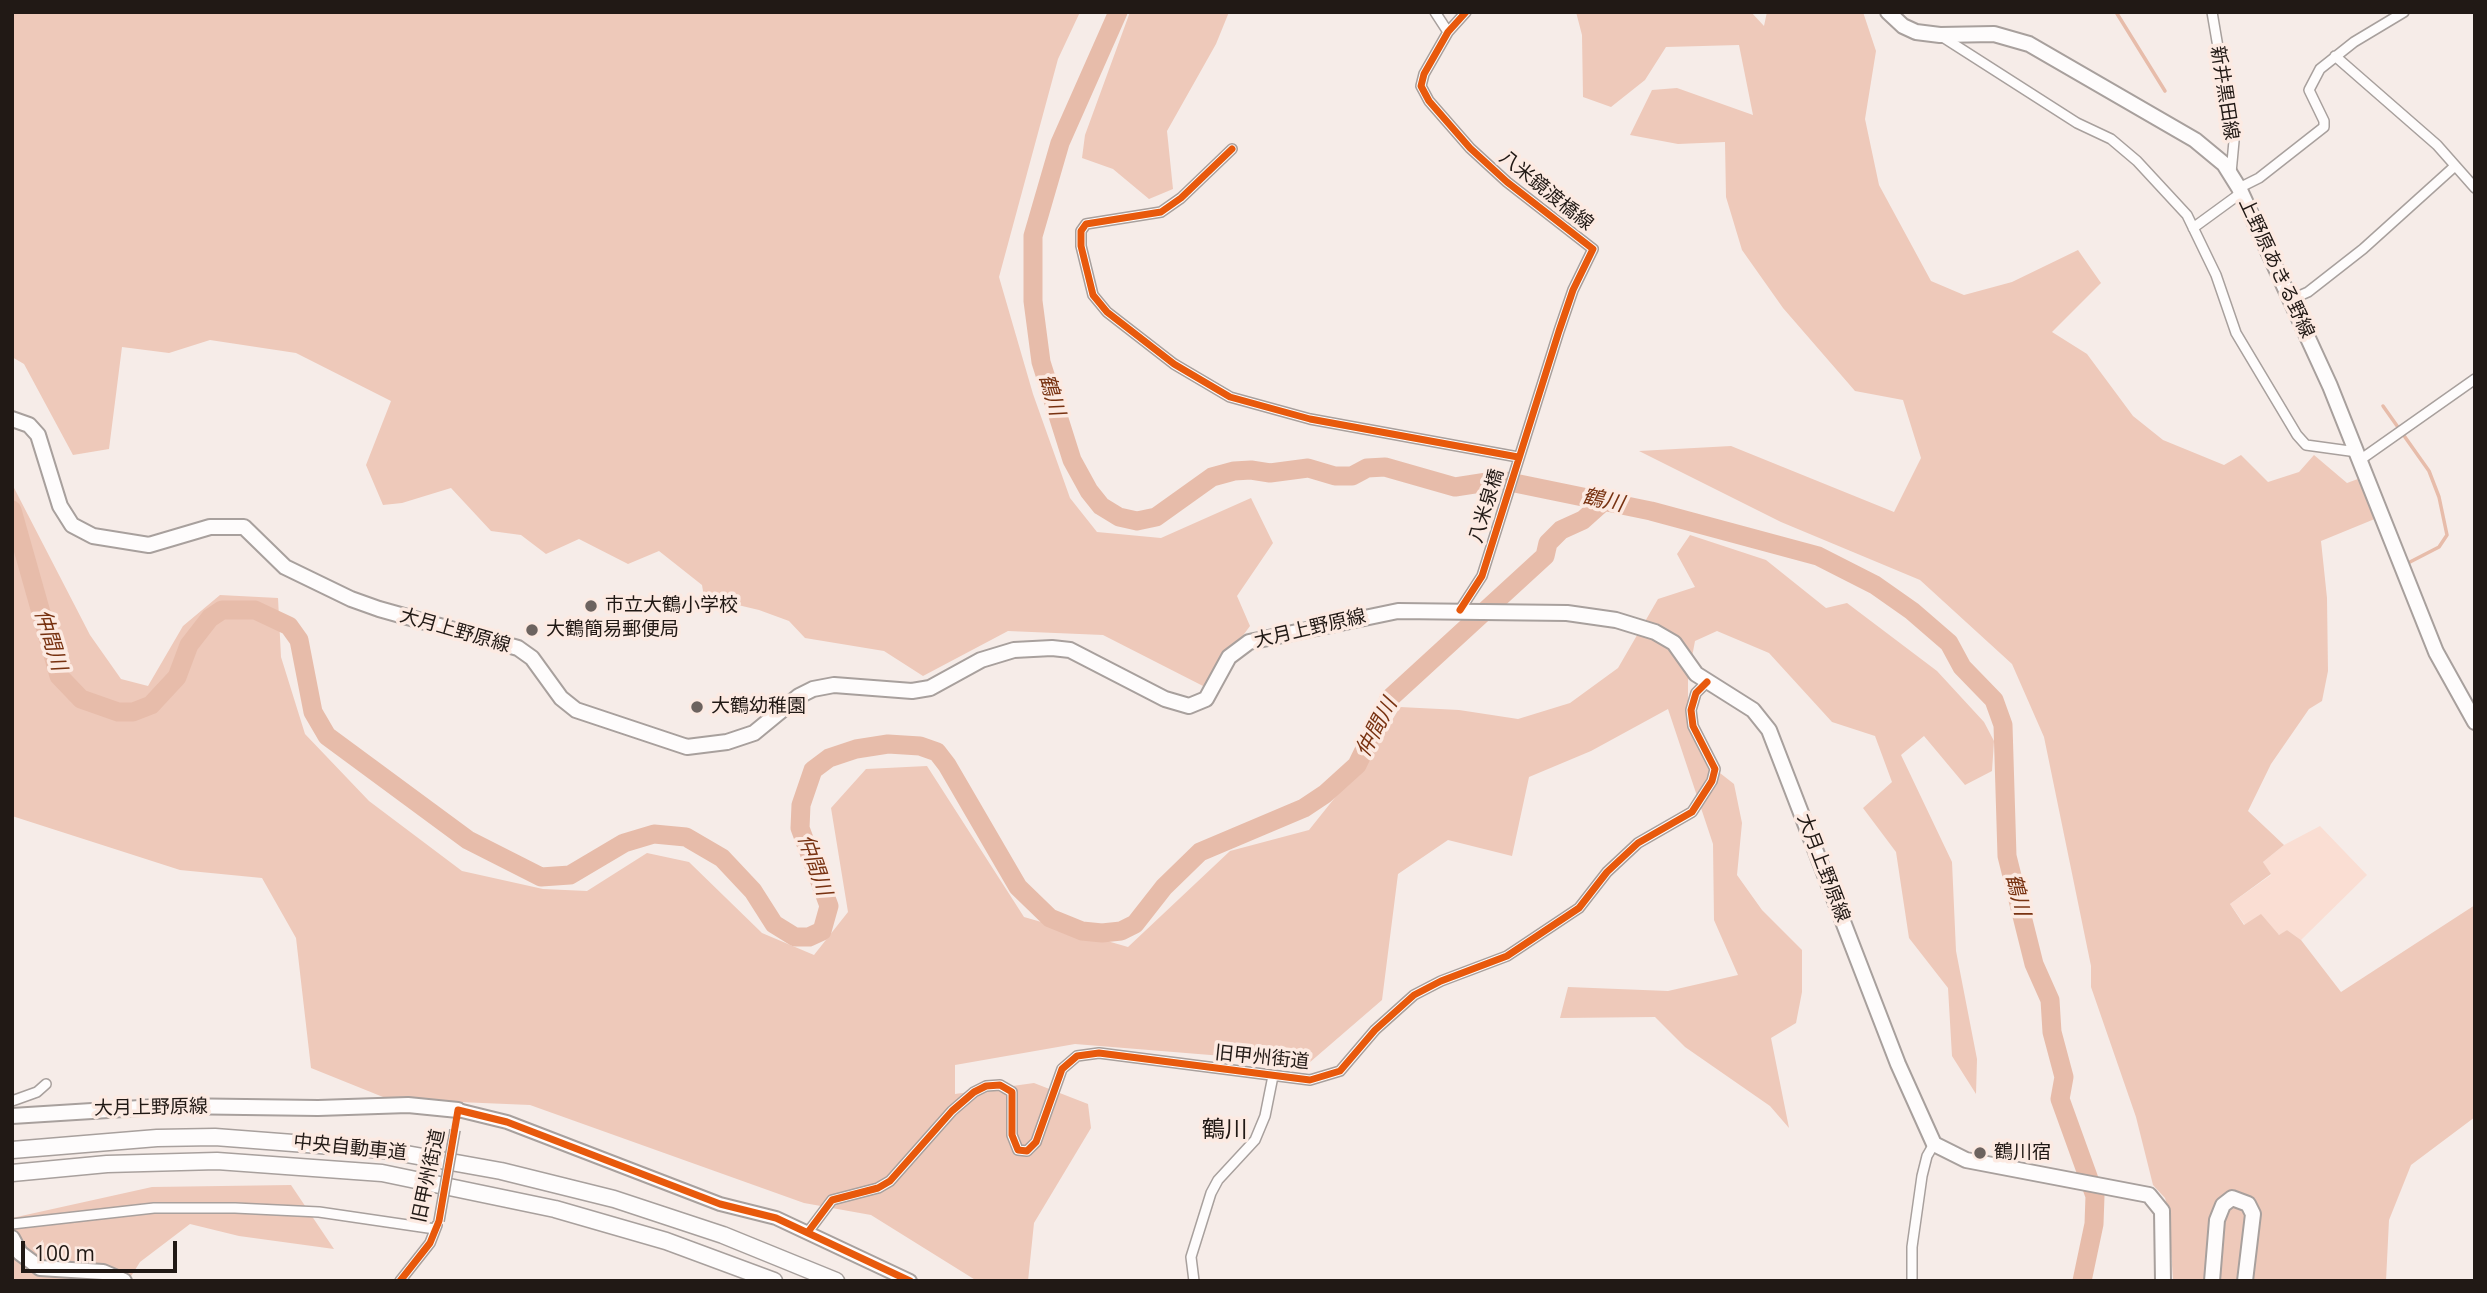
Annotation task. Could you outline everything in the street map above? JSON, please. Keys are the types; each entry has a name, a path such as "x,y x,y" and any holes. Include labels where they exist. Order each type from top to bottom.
{"highway":[{"name":"中央自動車道","path":"12,1150 158,1138 215,1137 384,1150 501,1171 614,1199 723,1235 836,1281"},
{"name":"中央自動車道","path":"12,1173 107,1164 217,1161 382,1173 555,1209 666,1241 774,1281"}],"main road":[{"name":"上野原あきる野線","path":"1888,12 1903,26 1916,32 1940,35 1994,34 2029,44 2196,140 2231,173 2359,456 2436,652 2475,722"},
{"name":"大月上野原線","path":"12,419 29,425 38,435 60,506 72,524 93,536 149,545 210,527 244,527 285,567 351,599 443,629 518,648 532,658 561,698 576,710 687,747 727,742 754,733 799,695 813,689 834,685 912,691 930,688 997,653 1031,649 1070,650 1165,699 1189,706 1206,699 1229,657 1249,642 1398,611 1464,610 1593,617 1656,632 1674,643 1689,666 1707,682 1753,710 1769,730 1898,1064 1934,1144"},
{"name":"大月上野原線","path":"12,1115 172,1106 318,1108 408,1105 458,1110"},
{"path":"1934,1144 1966,1160 2141,1192 2156,1201 2162,1211 2163,1281"},
{"path":"2211,1281 2217,1220 2223,1205 2232,1198 2248,1204 2253,1214 2245,1281"},
{"path":"12,1238 20,1253 40,1268 103,1272 124,1281"}],"street":[{"path":"1434,12 1448,32"},
{"name":"八米鏡渡橋線","path":"1466,12 1448,32 1424,74 1421,86 1429,101 1470,148 1507,182 1593,249 1566,310 1518,457"},
{"name":"新井黒田線","path":"2212,12 2234,141 2231,173"},
{"path":"2193,228 2324,127 2324,121 2310,95 2309,86 2320,69 2404,12"},
{"path":"1940,35 2077,123 2111,139 2137,161 2187,215 2216,275 2236,333 2297,435 2306,445 2359,456 2401,431 2475,379"},
{"path":"2336,56 2437,145 2475,188"},
{"path":"1232,149 1181,198 1161,212 1086,224 1081,231 1084,258 1093,295 1107,312 1174,364 1230,397 1310,419 1518,457"},
{"path":"2290,300 2308,292 2354,256 2455,166"},
{"name":"八米泉橋","path":"1464,610 1486,565 1518,457"},
{"name":"旧甲州街道","path":"808,1232 832,1200 878,1188 890,1181 953,1111 974,1092 986,1086 1000,1085 1012,1093 1012,1135 1014,1144 1022,1153 1036,1142 1062,1069 1077,1056 1099,1053 1310,1080 1340,1071 1375,1030 1414,995 1441,981 1507,956 1579,908 1607,872 1638,843 1692,812 1712,781 1715,769 1693,726 1691,710 1696,693 1707,682"},
{"path":"1194,1281 1191,1257 1211,1193 1218,1180 1255,1140 1265,1116 1273,1076"},
{"path":"12,1101 37,1092 46,1084"},
{"path":"458,1110 508,1122 720,1204 776,1219 910,1281"},
{"name":"旧甲州街道","path":"400,1281 429,1243 437,1225 458,1110"},
{"path":"1912,1281 1912,1247 1922,1176 1927,1156 1934,1144"},
{"path":"12,1224 154,1208 234,1208 319,1212 437,1225"}],"shaded area":[{"path":"12,12 1080,12 1058,59 999,277 1033,394 1070,498 1097,532 1161,538 1251,498 1273,543 1237,596 1250,626 1205,687 1103,635 1008,631 923,676 884,651 805,638 789,621 759,610 704,597 702,585 659,551 628,564 579,539 546,554 521,535 491,531 451,488 402,503 383,505 366,465 391,401 296,353 210,340 169,353 122,347 109,449 73,455 24,364 12,357"},
{"path":"1130,12 1229,12 1216,44 1167,131 1173,189 1149,199 1113,169 1082,158 1085,135"},
{"path":"1576,12 1751,12 1764,26 1767,12 1863,12 1876,51 1865,119 1879,185 1931,281 1964,295 2012,282 2078,250 2101,283 2052,332 2087,354 2133,416 2163,440 2224,465 2241,455 2268,482 2299,472 2314,455 2347,483 2366,476 2382,516 2321,541 2327,598 2328,671 2322,701 2309,709 2271,764 2248,811 2284,845 2263,862 2271,874 2230,904 2244,925 2261,914 2279,935 2287,930 2301,940 2341,992 2475,905 2475,1117 2411,1165 2389,1220 2386,1281 2173,1279 2168,1209 2165,1198 2153,1185 2136,1117 2091,987 2091,966 2044,737 2012,664 1920,580 1781,522 1639,451 1731,446 1894,512 1921,458 1903,400 1855,391 1783,308 1742,250 1726,197 1725,142 1678,144 1630,135 1652,90 1677,88 1753,115 1739,45 1666,47 1645,80 1611,107 1583,97 1582,35"},
{"path":"12,484 90,635 121,679 148,686 183,626 220,595 278,598 281,657 305,734 369,801 462,871 543,889 587,891 647,853 689,862 762,933 814,955 848,912 831,808 866,769 927,766 1024,917 1128,947 1230,851 1309,830 1377,745 1400,707 1459,710 1518,719 1570,703 1618,668 1658,599 1695,587 1677,554 1690,535 1766,560 1826,608 1847,603 1937,671 1984,722 1994,741 1992,771 1965,785 1924,736 1901,755 1952,862 1956,951 1977,1059 1976,1094 1952,1056 1948,988 1909,938 1896,852 1863,808 1892,782 1875,736 1832,722 1769,653 1717,631 1695,641 1688,678 1688,706 1711,766 1734,784 1742,823 1737,875 1762,910 1802,950 1802,992 1796,1023 1771,1038 1789,1128 1770,1106 1685,1047 1655,1017 1560,1018 1568,987 1668,991 1738,975 1714,920 1713,844 1668,709 1591,751 1529,777 1512,856 1448,840 1398,874 1382,1000 1309,1063 1075,1044 955,1065 955,1094 1034,1083 1088,1104 1091,1128 1034,1223 1028,1281 977,1281 871,1215 804,1203 530,1105 388,1099 311,1068 296,938 262,878 180,870 12,816"},
{"path":"2320,826 2367,875 2301,940 2287,930 2280,935 2245,925 2230,904 2271,875 2263,862 2284,845"},
{"path":"291,1185 334,1249 239,1236 190,1224 140,1262 128,1281 12,1281 12,1218 152,1187"}],"waterway":[{"name":"鶴川","path":"1118,12 1060,143 1033,236 1033,301 1041,362 1072,460 1089,491 1101,506 1119,517 1137,521 1156,517 1212,477 1234,471 1270,473 1308,468 1335,476 1352,476 1367,468 1385,467 1455,487 1500,480 1651,511 1818,556 1875,585 1912,611 1949,643 1962,667 1994,700 2003,725 2007,856 2034,964 2050,1000 2052,1032 2064,1077 2060,1099 2095,1196 2094,1224 2082,1281"},
{"path":"2116,12 2165,91"},
{"path":"2383,406 2429,471 2439,497 2447,535 2439,547 2408,563"},
{"name":"仲間川","path":"12,510 59,676 81,699 118,712 133,712 151,705 177,677 189,645 210,618 222,610 255,610 289,626 299,640 313,712 327,736 468,840 541,877 570,875 624,843 654,834 686,837 722,858 753,891 774,924 795,937 809,937 822,931 829,906 800,828 801,805 813,770 829,758 856,749 888,744 920,746 937,752 1018,887 1050,918 1082,931 1121,931 1135,924 1164,887 1200,852 1304,808 1325,794 1357,765 1389,699 1545,556 1548,543 1561,530 1583,520 1602,503"}],"cycle path":[{"path":"1460,610 1482,576 1559,331 1573,290 1593,249 1507,182 1470,148 1429,101 1421,86 1424,74 1448,32 1466,12"},
{"path":"1232,149 1181,198 1161,212 1086,224 1081,231 1081,246 1093,295 1107,312 1174,364 1230,397 1310,419 1518,457"},
{"path":"808,1232 832,1200 878,1188 890,1181 952,1111 974,1092 986,1086 1000,1085 1012,1092 1012,1135 1018,1150 1027,1151 1036,1142 1062,1069 1077,1056 1099,1053 1310,1080 1340,1071 1375,1030 1414,995 1441,981 1507,956 1579,908 1607,872 1638,843 1692,812 1712,781 1715,769 1693,726 1691,710 1696,693 1707,682"},
{"path":"400,1281 430,1243 439,1221 458,1110 507,1122 720,1204 776,1218 910,1281"}],"place":[{"name":"市立大鶴小学校","path":"591,606"},
{"name":"大鶴簡易郵便局","path":"532,630"},
{"name":"大鶴幼稚園","path":"697,707"},
{"name":"鶴川宿","path":"1980,1153"}],"district":[{"name":"鶴川","path":"1225,1130"}]}
